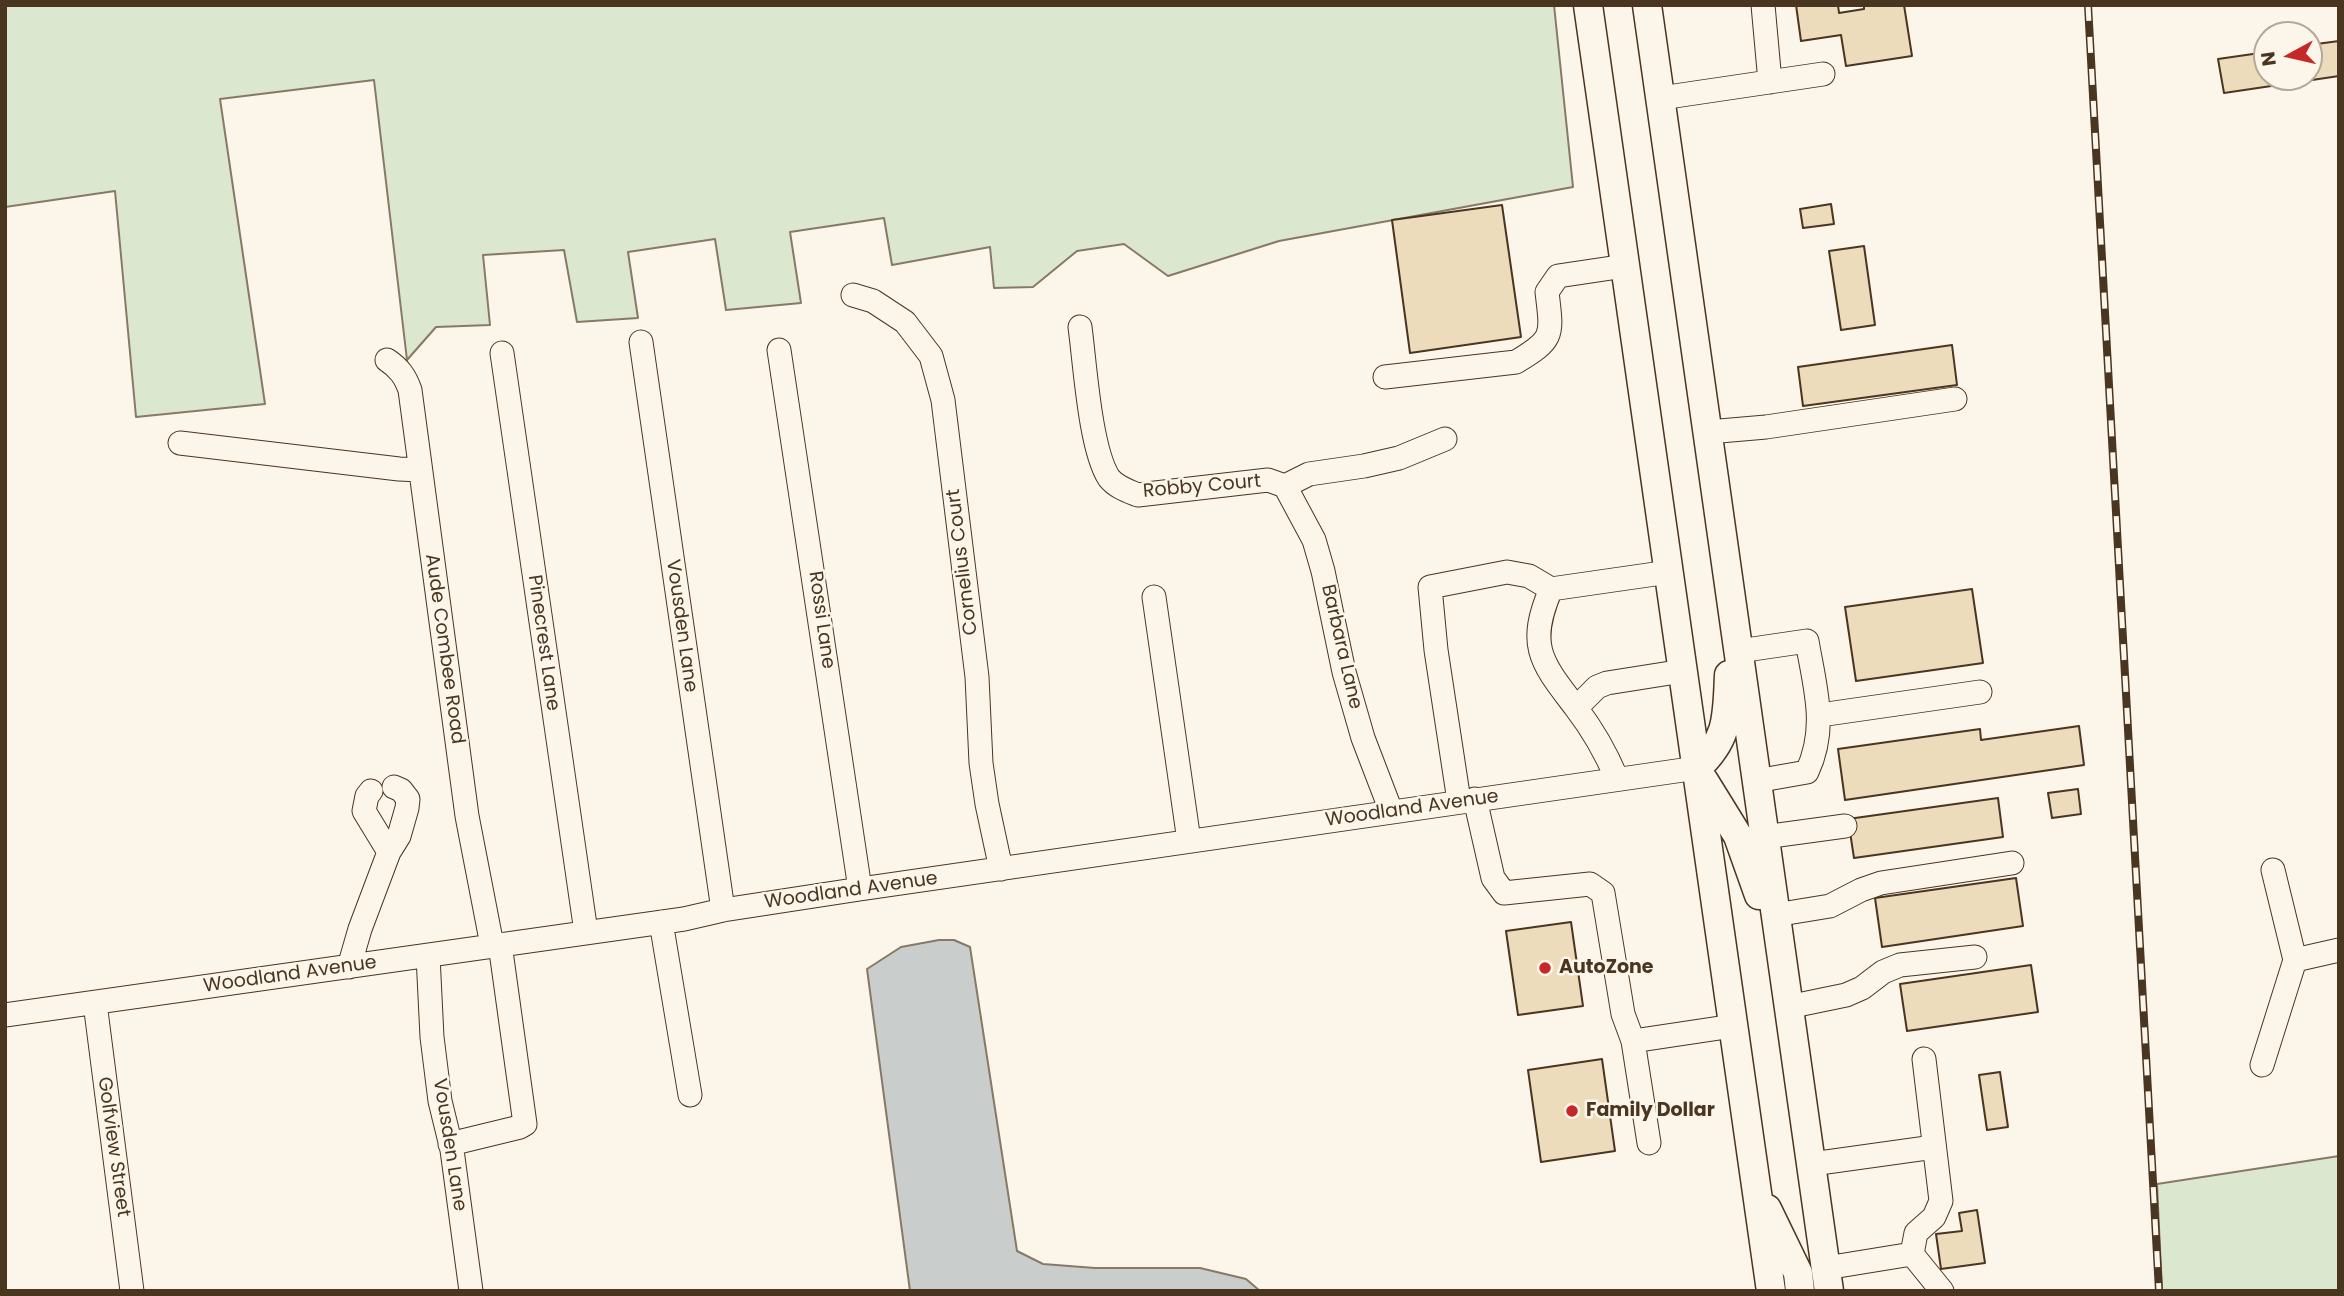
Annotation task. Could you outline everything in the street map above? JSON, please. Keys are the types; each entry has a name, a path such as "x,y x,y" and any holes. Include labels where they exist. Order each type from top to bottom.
{"main road":[{"path":"1588,5 1771,1291"},
{"path":"1647,5 1827,1279"},
{"path":"1697,768 1716,747 1723,732 1732,603"},
{"path":"1697,768 1738,835 1783,971"},
{"path":"1755,1185 1798,1273 1800,1291"}],"street":[{"path":"1763,5 1770,82"},
{"path":"1661,98 1823,75"},
{"path":"1385,377 1516,362 1534,352 1546,340 1551,328 1547,292 1558,276 1625,266"},
{"name":"Cornelius Court","path":"853,295 873,301 905,322 931,356 943,400 977,677 981,762 1000,869"},
{"name":"Robby Court","path":"1080,327 1091,417 1097,442 1110,478 1119,487 1138,495 1268,480 1285,486 1309,474 1399,458 1445,439"},
{"name":"Vousden Lane","path":"640,342 723,910"},
{"name":"Rossi Lane","path":"779,350 860,889"},
{"name":"Pinecrest Lane","path":"502,353 586,932"},
{"name":"Aude Combee Road","path":"387,360 405,376 410,390 467,816 496,945 525,1124 450,1144"},
{"path":"1708,432 1766,427 1955,399"},
{"path":"180,443 420,470"},
{"name":"Barbara Lane","path":"1285,486 1314,540 1359,725 1391,811"},
{"path":"1649,1143 1633,1041 1623,1014 1603,893 1590,884 1504,893 1493,878 1467,800 1436,650 1430,587 1507,572 1529,576 1551,589 1669,572"},
{"path":"1551,589 1542,610 1540,650 1547,669 1597,737 1617,779"},
{"path":"1153,597 1189,841"},
{"path":"1739,651 1807,642 1819,715 1816,753 1807,772 1756,780"},
{"path":"1576,708 1597,687 1607,683 1683,671"},
{"path":"1819,715 1980,692"},
{"name":"Woodland Avenue","path":"5,1015 661,922 860,889 1697,768"},
{"path":"349,967 360,929 389,852 399,836 407,808 408,799 401,790 394,787"},
{"path":"371,791 367,796 365,811 389,852"},
{"path":"1764,837 1845,826"},
{"path":"1775,915 1830,906 1881,883 2012,863"},
{"path":"2262,1065 2295,960 2273,870"},
{"path":"661,922 690,1095"},
{"path":"2295,960 2339,950"},
{"name":"Vousden Lane","path":"428,956 432,1037 440,1101 450,1144 471,1291"},
{"path":"1788,1007 1846,995 1862,988 1883,972 1900,965 1975,957"},
{"name":"Golfview Street","path":"95,1003 132,1291"},
{"path":"1633,1041 1733,1026"},
{"path":"1912,1255 1916,1233 1934,1217 1941,1201 1924,1059"},
{"path":"1812,1164 1934,1147"},
{"path":"1827,1279 1912,1255"},
{"path":"1912,1255 1942,1291"}],"green space":[{"path":"5,5 1554,5 1573,187 1279,241 1168,276 1124,244 1077,251 1033,287 994,288 990,247 892,265 884,218 790,232 801,303 726,310 715,239 628,252 638,318 577,322 564,250 483,255 490,325 436,327 407,360 374,80 220,99 265,404 136,417 115,191 5,207"},
{"path":"2339,1156 2339,1291 2162,1291 2157,1184"}],"shaded area":[{"path":"954,940 970,947 1017,1251 1043,1264 1095,1268 1200,1268 1246,1279 1260,1291 910,1291 867,969 901,947"}],"building":[{"path":"1796,5 1838,5 1839,13 1864,9 1864,5 1904,5 1912,56 1846,66 1841,35 1801,41"},
{"path":"2339,41 2339,76 2323,78 2323,43"},
{"path":"2253,54 2253,89 2224,93 2218,59"},
{"path":"1831,204 1834,224 1803,228 1800,209"},
{"path":"1502,205 1521,337 1410,353 1392,220"},
{"path":"1864,246 1875,325 1841,330 1829,251"},
{"path":"1952,345 1957,385 1803,406 1798,367"},
{"path":"1972,589 1983,663 1856,681 1845,607"},
{"path":"2079,726 2084,765 1845,800 1838,749 1980,729 1981,740"},
{"path":"2078,789 2081,814 2052,818 2048,793"},
{"path":"1998,798 2003,837 1854,858 1848,819"},
{"path":"2016,878 2023,926 1882,947 1875,898"},
{"name":"AutoZone","path":"1571,922 1583,1006 1518,1015 1506,931"},
{"path":"2031,965 2038,1012 1907,1031 1900,984"},
{"name":"Family Dollar","path":"1602,1059 1615,1151 1541,1162 1528,1070"},
{"path":"2000,1072 2008,1127 1987,1130 1979,1075"},
{"path":"1977,1210 1985,1263 1941,1269 1936,1234 1962,1231 1959,1213"}],"railway":[{"path":"2088,5 2159,1291"}],"place":[{"name":"AutoZone","path":"1545,968"},
{"name":"Family Dollar","path":"1572,1111"}]}
